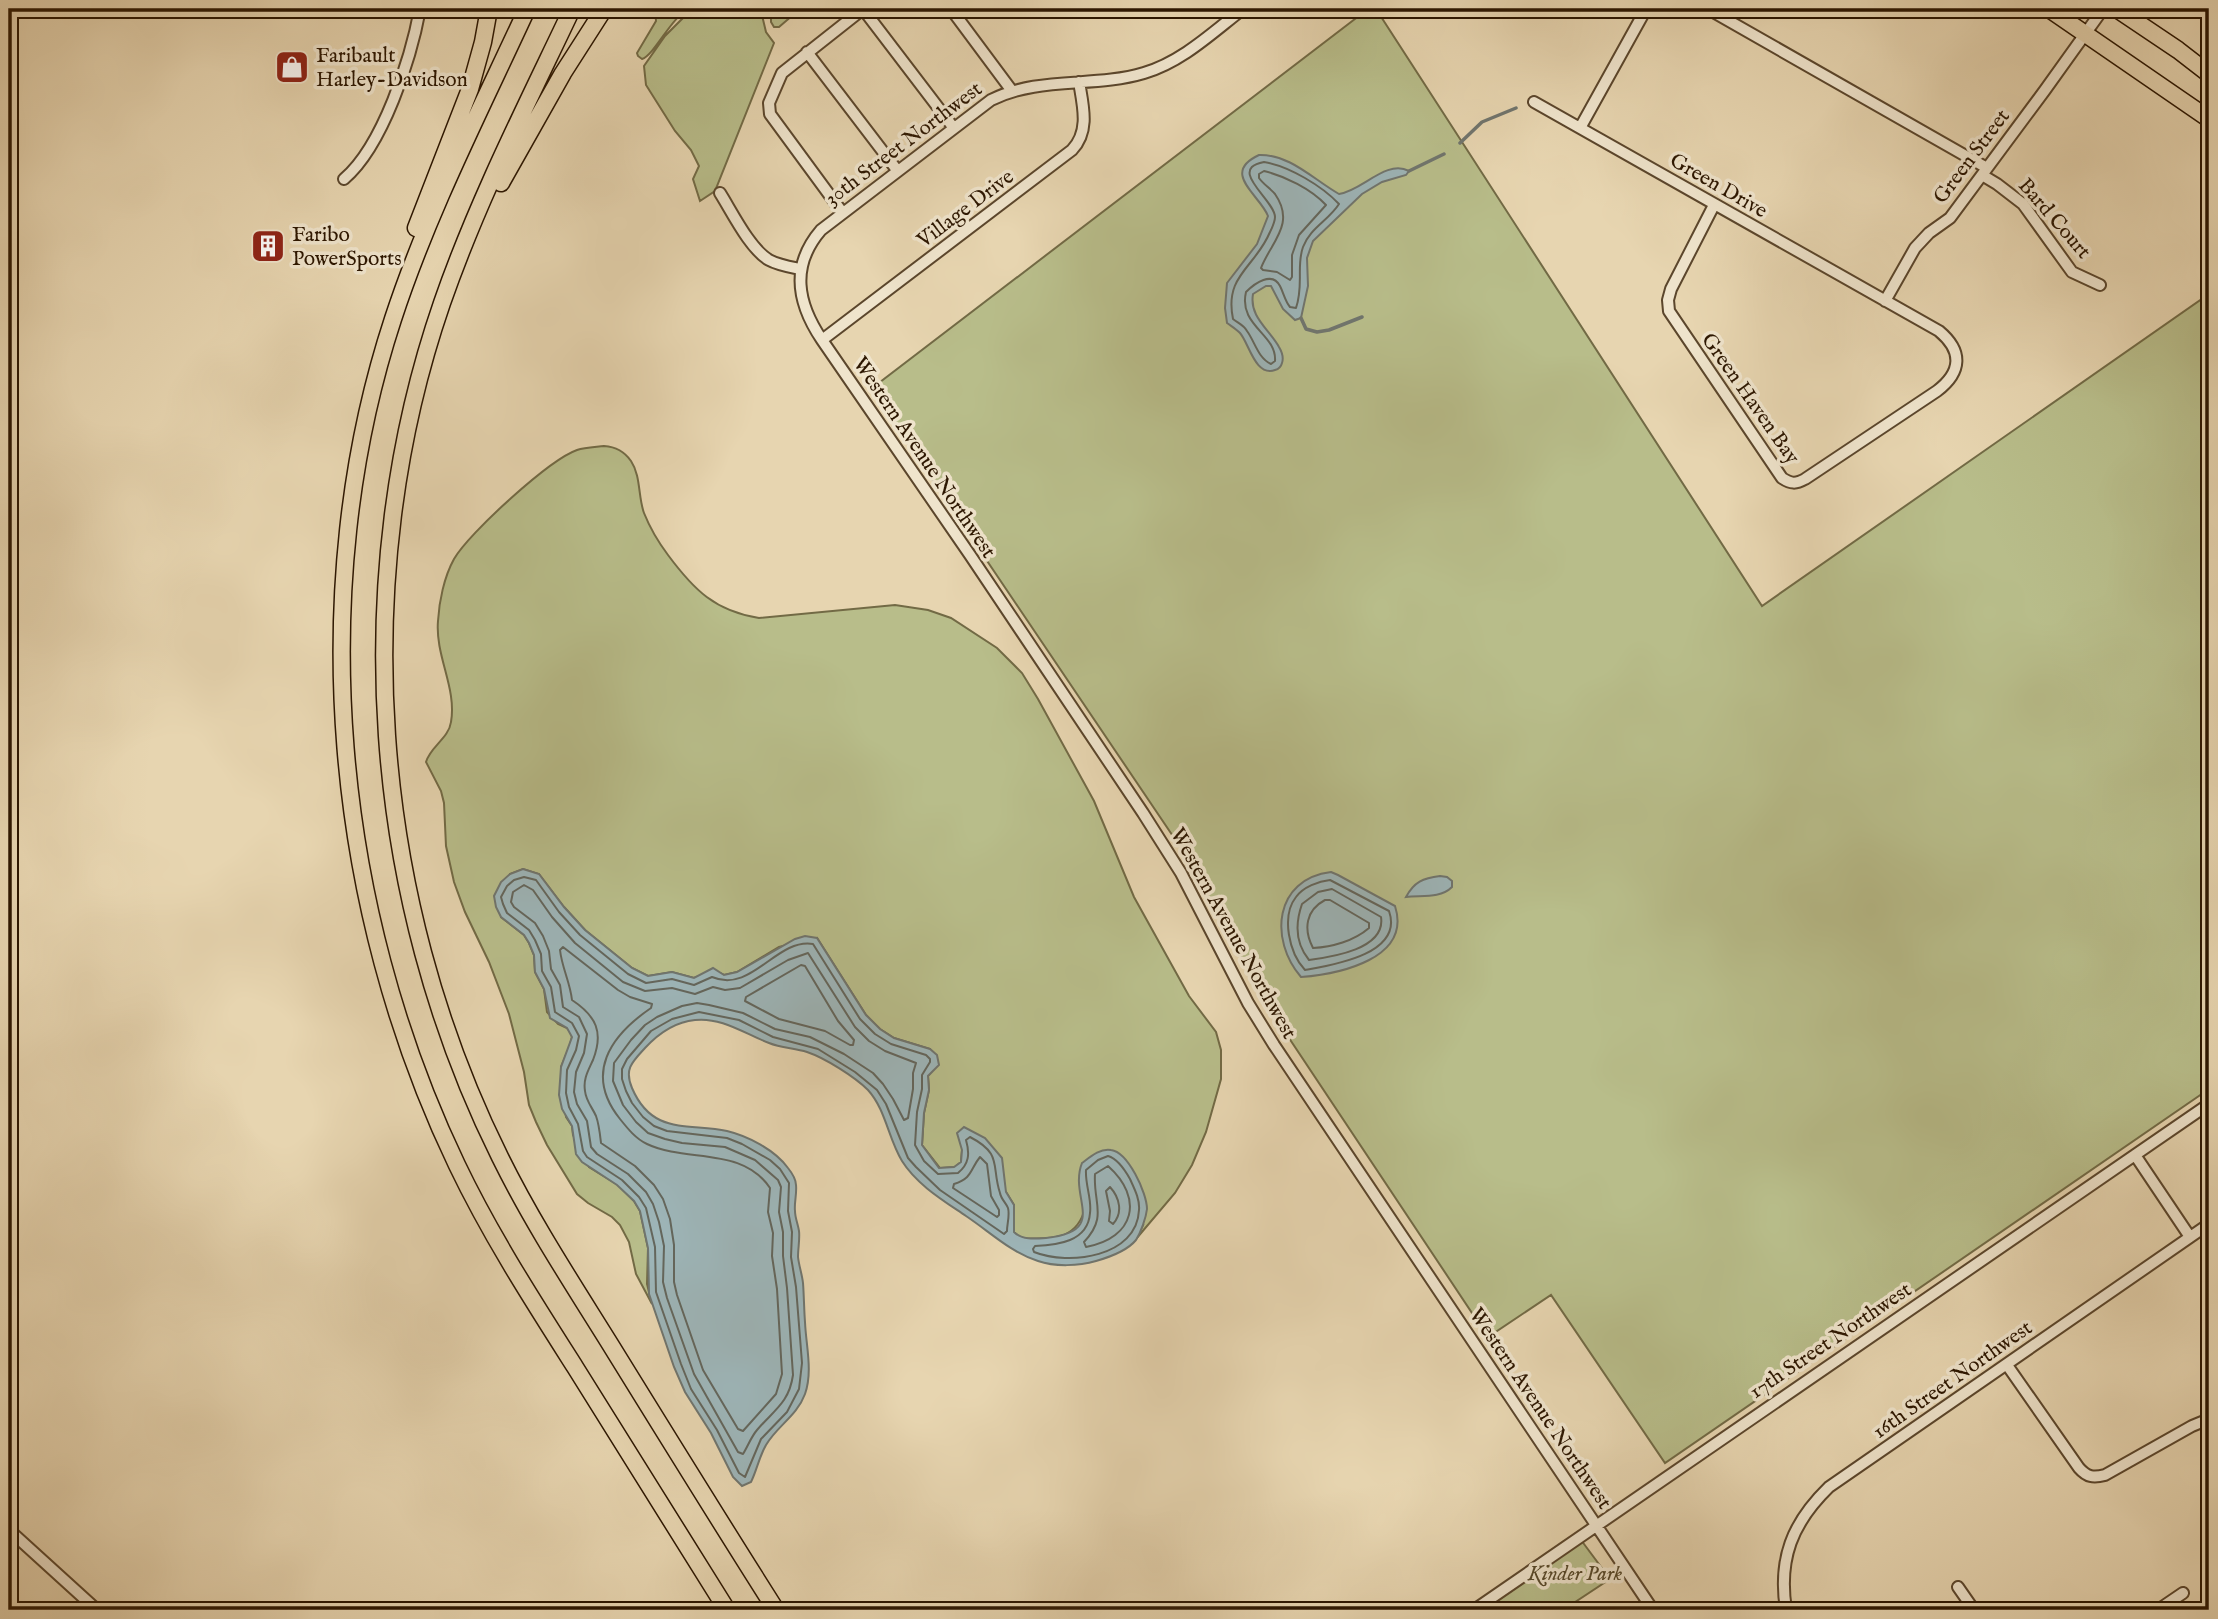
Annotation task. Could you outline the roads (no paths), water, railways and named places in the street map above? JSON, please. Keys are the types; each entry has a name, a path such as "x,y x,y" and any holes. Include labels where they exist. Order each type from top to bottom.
{"highway":[{"path":"489,9 470,89 426,197 387,325 351,511 342,637 342,700 354,827 368,903 391,993 418,1075 455,1161 480,1212 527,1292 727,1610"},
{"path":"373,389 392,322 428,222 527,9"},
{"path":"572,9 475,216 435,326 413,407 402,459 387,576 384,663 387,739 397,826 414,915 438,1005 483,1122 513,1184 557,1259 776,1610"},
{"path":"455,269 563,73 604,9"},
{"path":"2049,9 2209,119"},
{"path":"2117,9 2209,74"}],"street":[{"path":"344,179 358,167 372,144 395,93 415,34 420,9"},
{"path":"842,212 770,114 769,103 782,73 863,9 953,127"},
{"path":"951,9 1012,91"},
{"name":"30th Street Northwest","path":"800,269 817,235 842,212 991,100 1012,91 1035,86 1131,76 1161,67 1184,54 1244,9"},
{"path":"1580,128 1646,9"},
{"name":"Bard Court","path":"1708,9 1985,171 2023,204 2072,272 2100,285"},
{"name":"Green Street","path":"1885,301 1915,248 1928,233 1950,218 2102,9"},
{"path":"807,52 897,170"},
{"name":"Village Drive","path":"822,340 1072,150 1080,139 1084,124 1079,82"},
{"name":"Green Drive","path":"1534,102 1885,301"},
{"path":"720,193 763,256 776,263 800,269"},
{"name":"Green Haven Bay","path":"1714,205 1671,289 1669,311 1782,478 1789,483 1805,480 1937,391 1947,383 1954,371"},
{"name":"Western Avenue Northwest","path":"800,269 803,304 822,340 1143,813 1181,873 1268,1036 1653,1610"},
{"path":"1885,301 1939,331 1948,339 1954,347 1956,357 1954,371 1966,376"},
{"name":"17th Street Northwest","path":"1474,1610 2209,1104"},
{"path":"2135,1155 2190,1237"},
{"name":"16th Street Northwest","path":"1786,1610 1782,1590 1789,1544 1812,1503 1829,1487 2209,1224"},
{"path":"2007,1365 2079,1468 2092,1477 2105,1475 2209,1419"},
{"path":"9,1530 97,1610"},
{"path":"1958,1587 1974,1610"},
{"path":"2158,1610 2183,1593"}],"water":[{"path":"1259,155 1291,163 1339,194 1392,169 1409,171 1406,175 1382,182 1362,194 1313,241 1307,258 1308,286 1301,318 1295,320 1283,309 1271,286 1253,294 1257,316 1275,340 1282,355 1280,368 1268,371 1262,369 1253,358 1240,333 1227,323 1225,308 1227,283 1257,244 1268,216 1243,177 1243,169 1248,162"},
{"path":"523,869 539,874 585,930 632,968 648,976 672,972 694,978 713,968 724,975 737,972 795,939 805,936 817,938 866,1015 880,1029 894,1038 930,1049 937,1055 939,1065 928,1076 929,1090 922,1145 939,1168 954,1167 961,1162 962,1150 957,1133 964,1127 985,1138 1002,1158 1006,1192 1014,1205 1014,1232 1024,1238 1046,1238 1077,1228 1082,1220 1079,1176 1082,1163 1099,1152 1117,1152 1130,1165 1146,1202 1146,1213 1136,1240 1118,1253 1082,1264 1052,1264 1028,1257 1000,1241 915,1178 897,1152 874,1098 868,1090 839,1068 807,1052 774,1045 715,1021 687,1021 667,1030 636,1057 629,1071 632,1088 640,1103 660,1120 672,1124 727,1131 752,1140 783,1161 796,1183 795,1214 799,1234 798,1257 803,1283 809,1376 805,1394 797,1409 766,1445 751,1482 742,1486 733,1477 711,1433 685,1392 674,1367 649,1294 648,1248 640,1211 634,1201 617,1185 582,1162 576,1154 572,1126 562,1109 559,1095 561,1067 572,1037 567,1028 550,1018 529,943 524,935 501,917 496,907 494,896 501,882 510,874"},
{"path":"1331,872 1395,906 1397,924 1393,939 1383,951 1369,960 1334,972 1301,977 1284,946 1281,929 1283,913 1288,899 1298,886 1312,877"},
{"path":"1440,876 1452,881 1452,887 1447,891 1436,895 1406,897 1420,882"}],"waterway":[{"path":"1460,143 1482,122 1516,108"},
{"path":"1409,171 1444,154"},
{"path":"1301,318 1306,329 1317,332 1362,317"}],"place":[{"name":"Faribault Harley-Davidson","path":"292,67"},
{"name":"Faribo PowerSports","path":"268,246"}],"park label":[{"name":"Kinder Park","path":"1575,1573"}]}
